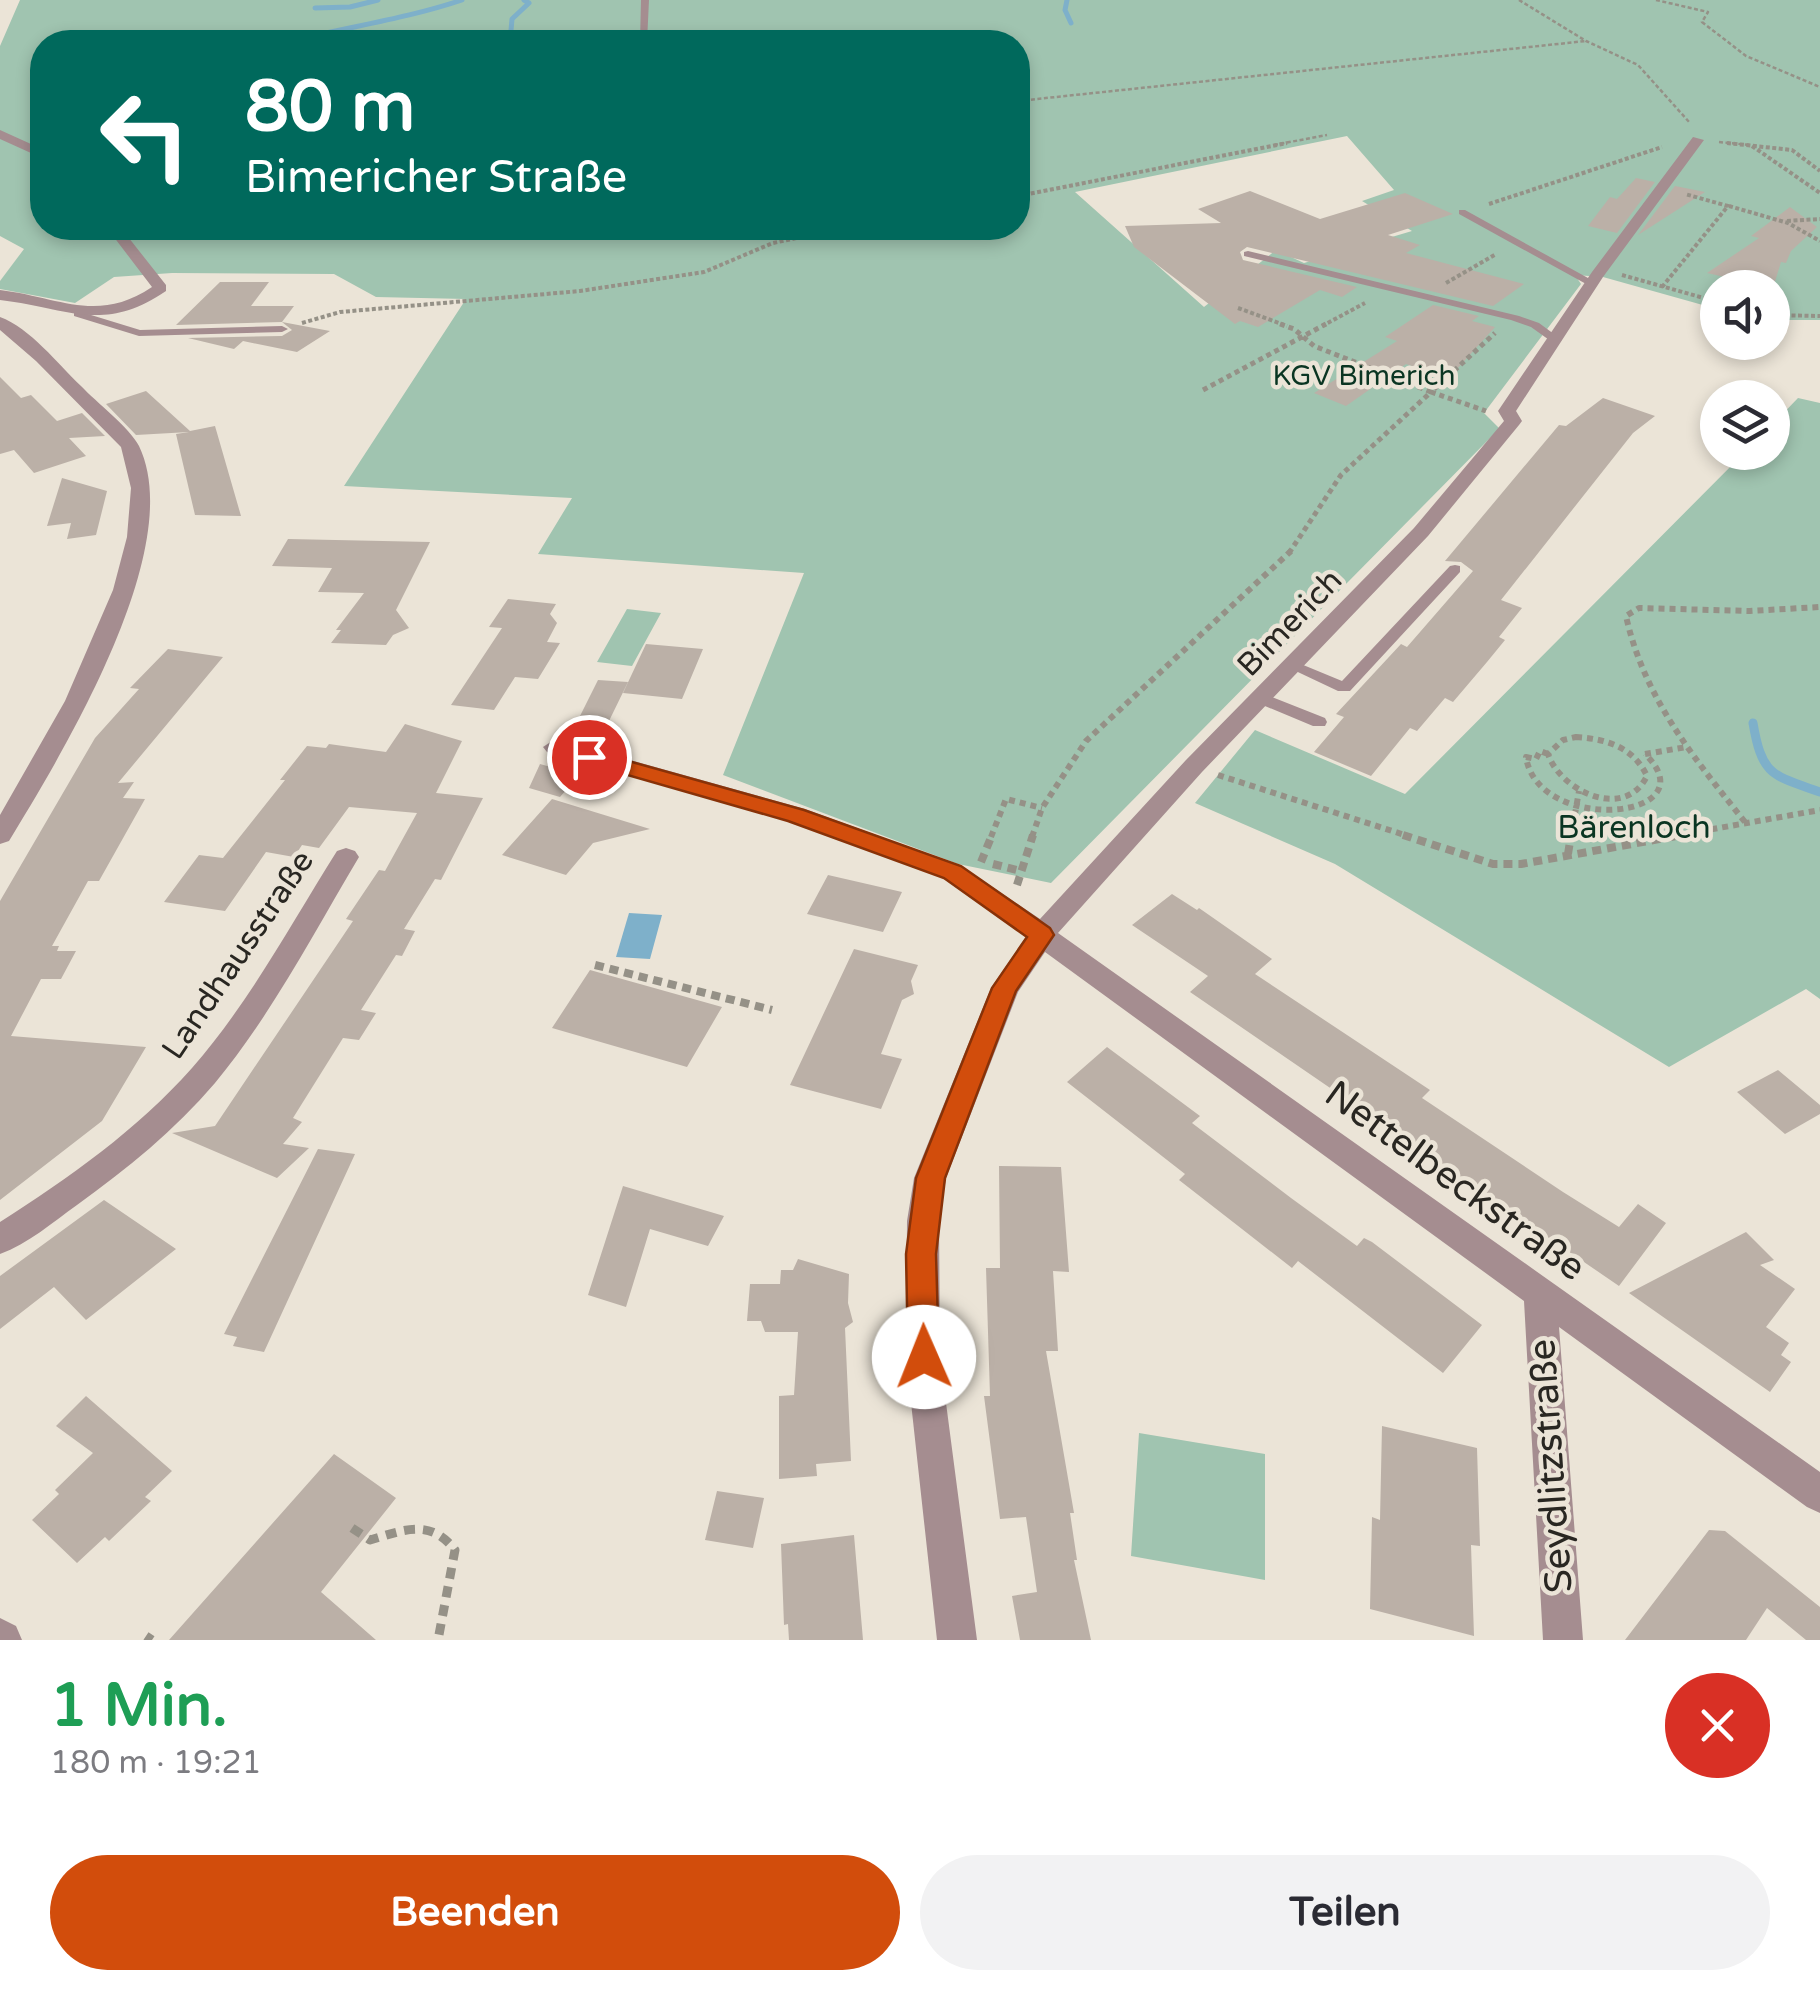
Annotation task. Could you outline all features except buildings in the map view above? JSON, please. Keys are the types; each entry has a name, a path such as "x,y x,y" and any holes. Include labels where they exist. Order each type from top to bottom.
{"street":[{"path":"0,134 30,148"},
{"name":"Bimerich","path":"957,1640 924,1357 922,1221 930,1178 1005,988 1042,935 1194,766 1421,532 1501,435 1512,421 1508,410 1597,276 1698,140"},
{"path":"0,295 78,314 135,305 161,288 123,240"},
{"path":"0,322 42,357 130,446 139,465 138,537 104,638 61,737 0,835"},
{"name":"Nettelbeckstraße","path":"555,747 835,828 952,872 1012,910 1820,1494"},
{"name":"Landhausstraße","path":"0,1240 140,1138 202,1078 238,1030 346,857"},
{"name":"Seydlitzstraße","path":"1540,1292 1563,1640"}],"lane":[{"path":"644,30 645,0"},
{"path":"1462,212 1518,242 1597,276"},
{"path":"1248,254 1507,316 1535,325 1556,340"},
{"path":"78,314 139,333 282,328"},
{"path":"1291,665 1344,688 1455,569"},
{"path":"1259,698 1319,722"}],"path":[{"path":"1518,0 1586,41 1638,65 1698,134 1698,140"},
{"path":"1656,0 1708,12 1702,22 1732,48 1820,87"},
{"path":"1030,100 1586,41"},
{"path":"1030,194 1326,135"},
{"path":"1462,212 1679,142 1698,140 1792,150 1820,171"},
{"path":"1751,146 1820,194"},
{"path":"1661,188 1780,221 1820,242"},
{"path":"1662,287 1728,206"},
{"path":"1780,221 1820,218"},
{"path":"282,328 340,312 580,291 704,272 787,240"},
{"path":"1423,296 1518,242"},
{"path":"1597,276 1700,297"},
{"path":"1203,390 1367,302"},
{"path":"1238,308 1294,329 1314,346 1486,411"},
{"path":"1790,315 1820,316"},
{"path":"1012,910 1042,808 1086,741 1290,551 1341,475 1489,343 1507,316"},
{"path":"1745,822 1687,748 1650,691 1626,616 1640,608 1750,611 1820,607"},
{"path":"1548,754 1562,740 1591,738 1634,756 1687,748"},
{"path":"1548,754 1540,751 1536,759 1526,756 1525,768 1538,786 1574,804 1624,810 1656,799 1662,784 1660,772 1645,754"},
{"path":"1548,754 1555,774 1579,791 1612,798 1639,792 1647,776 1634,756"},
{"path":"1194,766 1466,858 1521,864 1820,810"},
{"path":"1568,854 1579,791"},
{"path":"1021,870 981,862 1006,799 1042,808"},
{"path":"595,965 772,1010"},
{"path":"352,1528 370,1540 426,1525 444,1533 454,1550 438,1640"}],"green space":[{"name":"KGV Bimerich","path":"20,0 1820,0 1820,320 1790,320 1790,270 1700,270 1700,304 1603,277 1575,275 1581,284 1484,413 1499,428 1496,432 1051,883 958,864 723,775 804,573 538,554 572,498 344,486 466,299 376,297 334,274 172,273 114,277 75,303 0,289 0,281 24,249 0,236 0,46","holes":["1347,136 1394,190 1362,201 1412,231 1304,263 1276,250 1204,307 1075,192"]},
{"name":"Bärenloch","path":"1798,398 1820,403 1820,999 1806,989 1669,1067 1335,864 1195,803 1255,730 1405,794 1727,470 1790,470 1790,406"},
{"path":"627,609 661,613 632,666 597,662"},
{"path":"1139,1433 1265,1454 1265,1580 1131,1556"}],"water":[{"path":"629,913 662,915 650,959 616,957"}],"waterway":[{"path":"315,8 350,7 378,0"},
{"path":"340,30 462,0"},
{"path":"511,30 512,19 529,3 524,0"},
{"path":"1067,0 1065,10 1071,23"},
{"path":"1753,723 1765,764 1780,777 1820,792"}],"route":[{"path":"589,757 796,815 952,872 1012,910 1042,935 1005,988 930,1178 922,1221 924,1357"}]}
